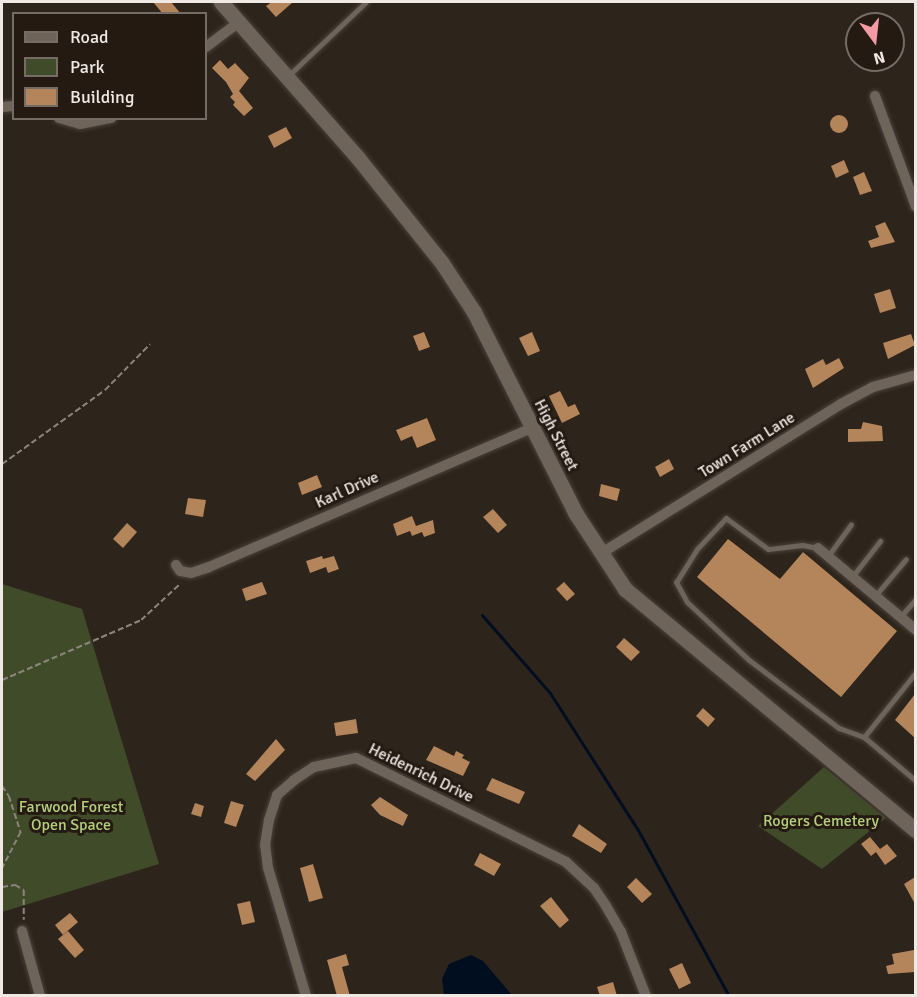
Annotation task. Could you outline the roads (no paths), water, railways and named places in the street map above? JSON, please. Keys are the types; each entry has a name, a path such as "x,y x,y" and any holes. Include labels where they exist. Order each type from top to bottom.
{"main road":[{"name":"High Street","path":"221,2 287,77 442,263 474,312 532,428 600,554 625,589 915,831"}],"street":[{"path":"207,46 238,22"},
{"path":"875,96 915,207"},
{"path":"66,120 80,124 101,120"},
{"name":"Town Farm Lane","path":"600,554 841,404 873,387 915,375"},
{"name":"Karl Drive","path":"176,565 180,571 193,572 532,428"},
{"path":"818,548 915,630"},
{"name":"Heidenrich Drive","path":"306,996 268,868 265,844 269,820 278,795 294,780 314,767 356,758 566,862 594,888 606,906 621,933 646,996"},
{"path":"22,931 40,996"}],"lane":[{"path":"287,77 366,2"},
{"path":"818,548 802,545 768,549 726,518 697,549 676,582 687,602 749,660 839,728 864,737 915,781"},
{"path":"828,556 851,524"},
{"path":"852,577 880,541"},
{"path":"875,596 906,559"},
{"path":"899,617 915,599"},
{"path":"864,737 915,672"}],"water":[{"path":"471,955 483,961 512,995 444,995 442,979 449,964"}],"waterway":[{"path":"482,615 550,693 638,830 729,996"}],"park label":[{"name":"Farwood Forest Open Space","path":"71,816"},
{"name":"Rogers Cemetery","path":"821,821"}]}
